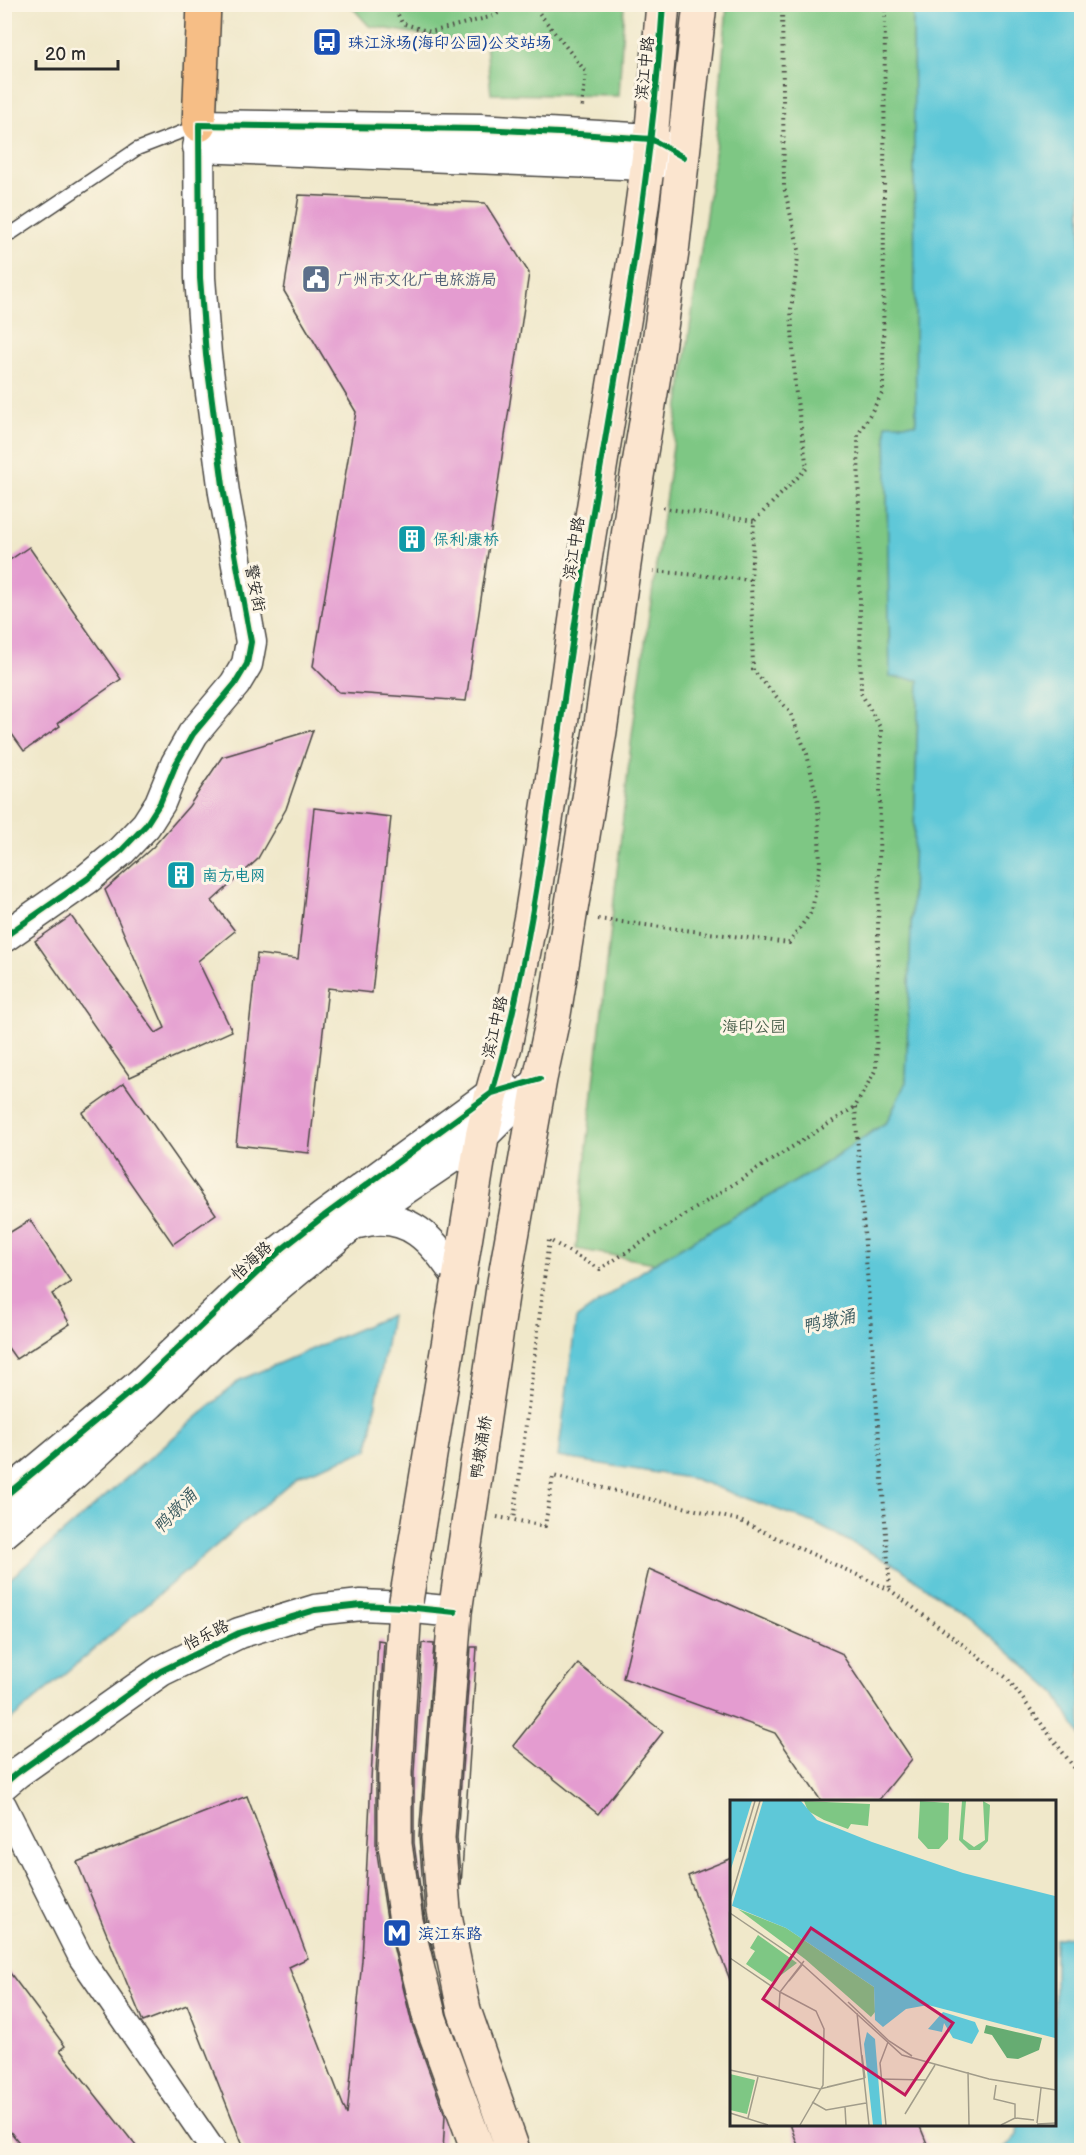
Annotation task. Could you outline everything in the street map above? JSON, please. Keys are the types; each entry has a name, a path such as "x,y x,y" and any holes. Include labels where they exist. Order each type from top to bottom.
{"highway":[{"path":"199,136 204,4"}],"main road":[{"name":"滨江中路","path":"459,1279 483,1137 505,1046 531,916 581,584 638,242 663,4"},
{"path":"540,1079 554,1014 600,731 658,346 683,158 700,4"},
{"name":"鸭墩涌桥","path":"455,1612 504,1282 540,1079"},
{"path":"459,1279 405,1606 394,1772 395,1844 405,1920 430,2019 478,2151"},
{"path":"455,1612 438,1838 444,1910 465,2010 513,2151"}],"street":[{"path":"199,136 480,129 579,134 683,158"},
{"path":"199,136 649,152"},
{"name":"警安街","path":"4,937 87,879 121,851 146,825 160,803 176,764 193,734 235,684 247,664 251,642 224,493 206,355 200,278 199,136"},
{"path":"4,1533 81,1468 211,1343 352,1225 483,1137 540,1079"},
{"name":"怡海路","path":"4,1497 141,1383 282,1249 324,1216 492,1093 540,1079"},
{"path":"352,1225 369,1220 394,1221 419,1231 440,1250 459,1279"},
{"name":"怡乐路","path":"4,1784 161,1671 239,1633 315,1610 361,1605 405,1606 455,1612"},
{"path":"4,1805 81,1959 213,2151"}],"lane":[{"path":"12,233 137,149 199,136"}],"path":[{"path":"393,4 402,23 430,32 494,16 510,4"},
{"path":"532,4 586,72 579,134"},
{"path":"593,919 789,943 812,911 820,865 818,804 807,754 790,712 753,670 751,580 754,521 807,468 795,387 791,309 799,250 784,187 782,4"},
{"path":"885,4 883,392 858,435 861,693 881,729 876,1069 855,1107 600,1269 549,1240 514,1520 545,1526 553,1476 738,1520 890,1590 1007,1678 1082,1778"},
{"path":"662,508 754,521"},
{"path":"642,570 751,580"},
{"path":"855,1107 890,1590"}],"green space":[{"path":"350,5 624,5 619,96 491,94 486,45 369,26"},
{"name":"海印公园","path":"727,5 913,5 916,425 886,425 890,677 919,679 906,1082 887,1122 810,1173 654,1263 576,1249 632,734 715,152"}],"water":[{"name":"鸭墩涌","path":"913,5 1081,5 1081,1737 1056,1694 992,1637 900,1568 814,1523 694,1479 558,1457 576,1319 654,1263 810,1173 887,1122 906,1082 919,680 890,677 886,424 916,424"},
{"name":"鸭墩涌","path":"391,1315 368,1450 298,1476 5,1725 5,1583 240,1380"},
{"path":"1069,1936 1081,1944 1081,2150 1003,2150 1017,2135 1018,2125 1056,2125 1056,1939"}],"building":[{"name":"保利·康桥","path":"299,195 485,203 529,273 466,701 339,692 313,666 356,412 284,291"},
{"path":"29,547 121,679 58,723 60,726 24,751 4,723 4,564"},
{"name":"南方电网","path":"313,730 286,809 257,860 212,901 235,931 198,961 232,1031 130,1077 35,941 71,916 156,1033 165,1028 105,890 153,847 189,806 222,757"},
{"path":"314,808 391,817 372,993 328,988 309,1153 236,1145 257,954 298,959"},
{"path":"124,1083 216,1214 173,1244 82,1113"},
{"path":"30,1220 71,1282 52,1294 70,1324 16,1359 4,1342 4,1236"},
{"path":"649,1569 841,1653 912,1759 879,1800 820,1800 775,1733 623,1678"},
{"path":"378,1640 384,1641 376,1771 376,1847 388,1925 412,2024 445,2115 443,2151 245,2151 187,2005 143,2022 77,1862 247,1796 308,1958 289,1967 347,2115 362,1960"},
{"path":"422,1643 434,1644 419,1837 425,1912 435,1961 424,1917 414,1843 414,1773"},
{"path":"471,1647 477,1647 461,1886 457,1838"},
{"path":"578,1664 663,1732 598,1814 513,1746"},
{"path":"730,1859 730,1980 688,1876"},
{"path":"4,1965 65,2046 60,2050 140,2151 26,2151 4,2124"},
{"path":"790,2125 919,2125 930,2151 800,2151"}],"cycle path":[{"path":"492,1093 522,969 544,844 570,654 639,225 649,152 663,4"},
{"path":"4,937 87,879 121,851 146,825 160,803 176,764 193,734 235,684 247,664 251,642 224,493 206,355 200,278 199,125 480,129 579,134 651,139 683,157"},
{"path":"4,1497 141,1383 282,1249 324,1216 492,1093 540,1079"},
{"path":"4,1784 161,1671 239,1633 315,1610 361,1605 455,1612"}],"place":[{"name":"珠江泳场(海印公园)公交站场","path":"327,42"},
{"name":"广州市文化广电旅游局","path":"316,279"},
{"name":"保利·康桥","path":"412,539"},
{"name":"南方电网","path":"181,875"},
{"name":"滨江东路","path":"397,1933"}]}
